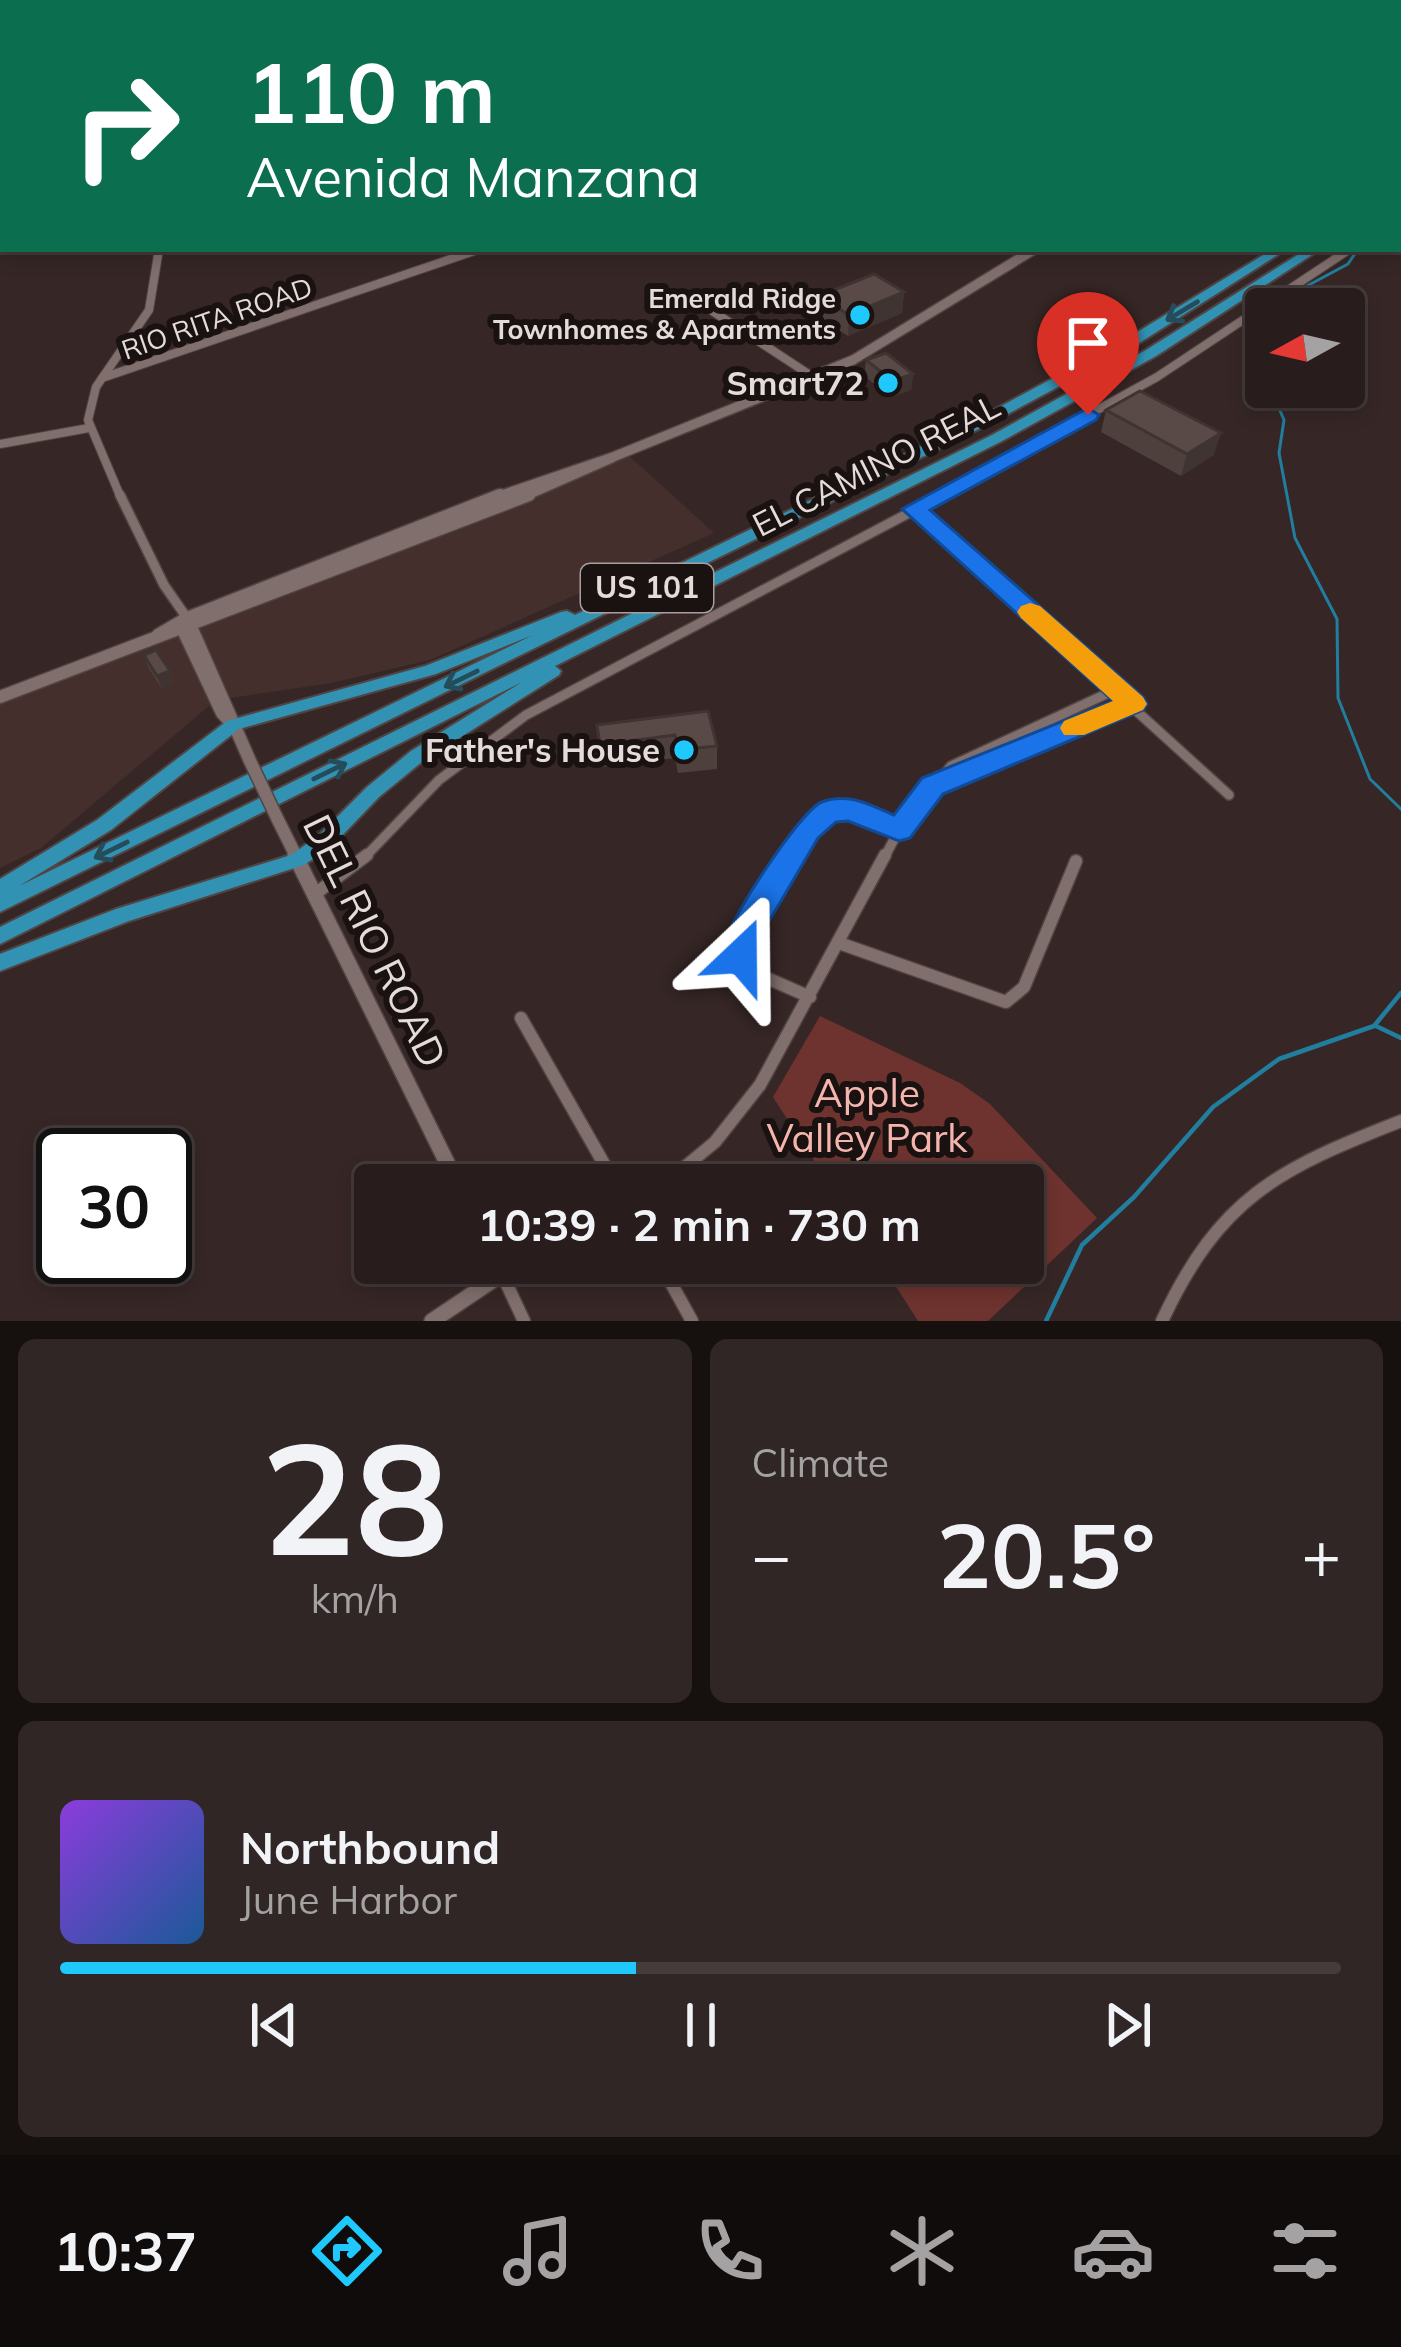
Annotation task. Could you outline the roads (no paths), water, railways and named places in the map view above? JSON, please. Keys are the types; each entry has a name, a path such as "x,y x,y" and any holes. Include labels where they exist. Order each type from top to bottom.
{"highway":[{"name":"EL CAMINO REAL","path":"0,904 1076,372 1277,252"},
{"name":"EL CAMINO REAL","path":"0,936 1052,408 1206,320 1310,252"},
{"path":"0,888 104,825 233,725 430,670 669,577"},
{"path":"0,963 103,922 297,860 428,748 602,636"}],"main road":[{"path":"0,697 183,621 600,467 613,457 813,377 893,339 1030,252"},
{"name":"DEL RIO ROAD","path":"183,621 222,713 233,725 448,1164"},
{"path":"432,1321 481,1284"}],"street":[{"path":"0,444 89,428 90,403 102,378 149,310 159,252"},
{"name":"RIO RITA ROAD","path":"102,378 471,252"},
{"path":"315,894 357,868 406,812 450,772 541,706 914,509 1181,360 1345,252"},
{"path":"697,301 813,377"},
{"name":"DEL RIO ROAD","path":"89,428 183,621"},
{"path":"914,509 1117,688 1229,795"},
{"path":"691,1164 739,1114 810,997 899,830 933,786 951,766 1117,688"},
{"path":"933,786 1133,704"},
{"path":"810,997 754,972 741,956 742,939 808,830 827,812 850,809 899,830"},
{"path":"839,943 1006,1002 1024,987 1076,861"},
{"path":"521,1018 604,1164"},
{"path":"1162,1321 1186,1269 1229,1209 1301,1162 1401,1121"},
{"path":"510,1284 524,1321"},
{"path":"672,1284 692,1321"}],"waterway":[{"path":"1303,288 1348,264 1356,252"},
{"path":"1279,408 1284,420 1279,453 1295,538 1337,619 1338,698 1370,779 1401,809"},
{"path":"1046,1321 1082,1245 1134,1197 1213,1107 1279,1059 1374,1026 1401,993"},
{"path":"1376,1026 1401,1038"}],"place":[{"name":"Emerald Ridge Townhomes & Apartments","path":"860,315"},
{"name":"Smart72","path":"888,383"},
{"name":"Father's House","path":"684,750"}],"park label":[{"name":"Apple Valley Park","path":"867,1116"}]}
